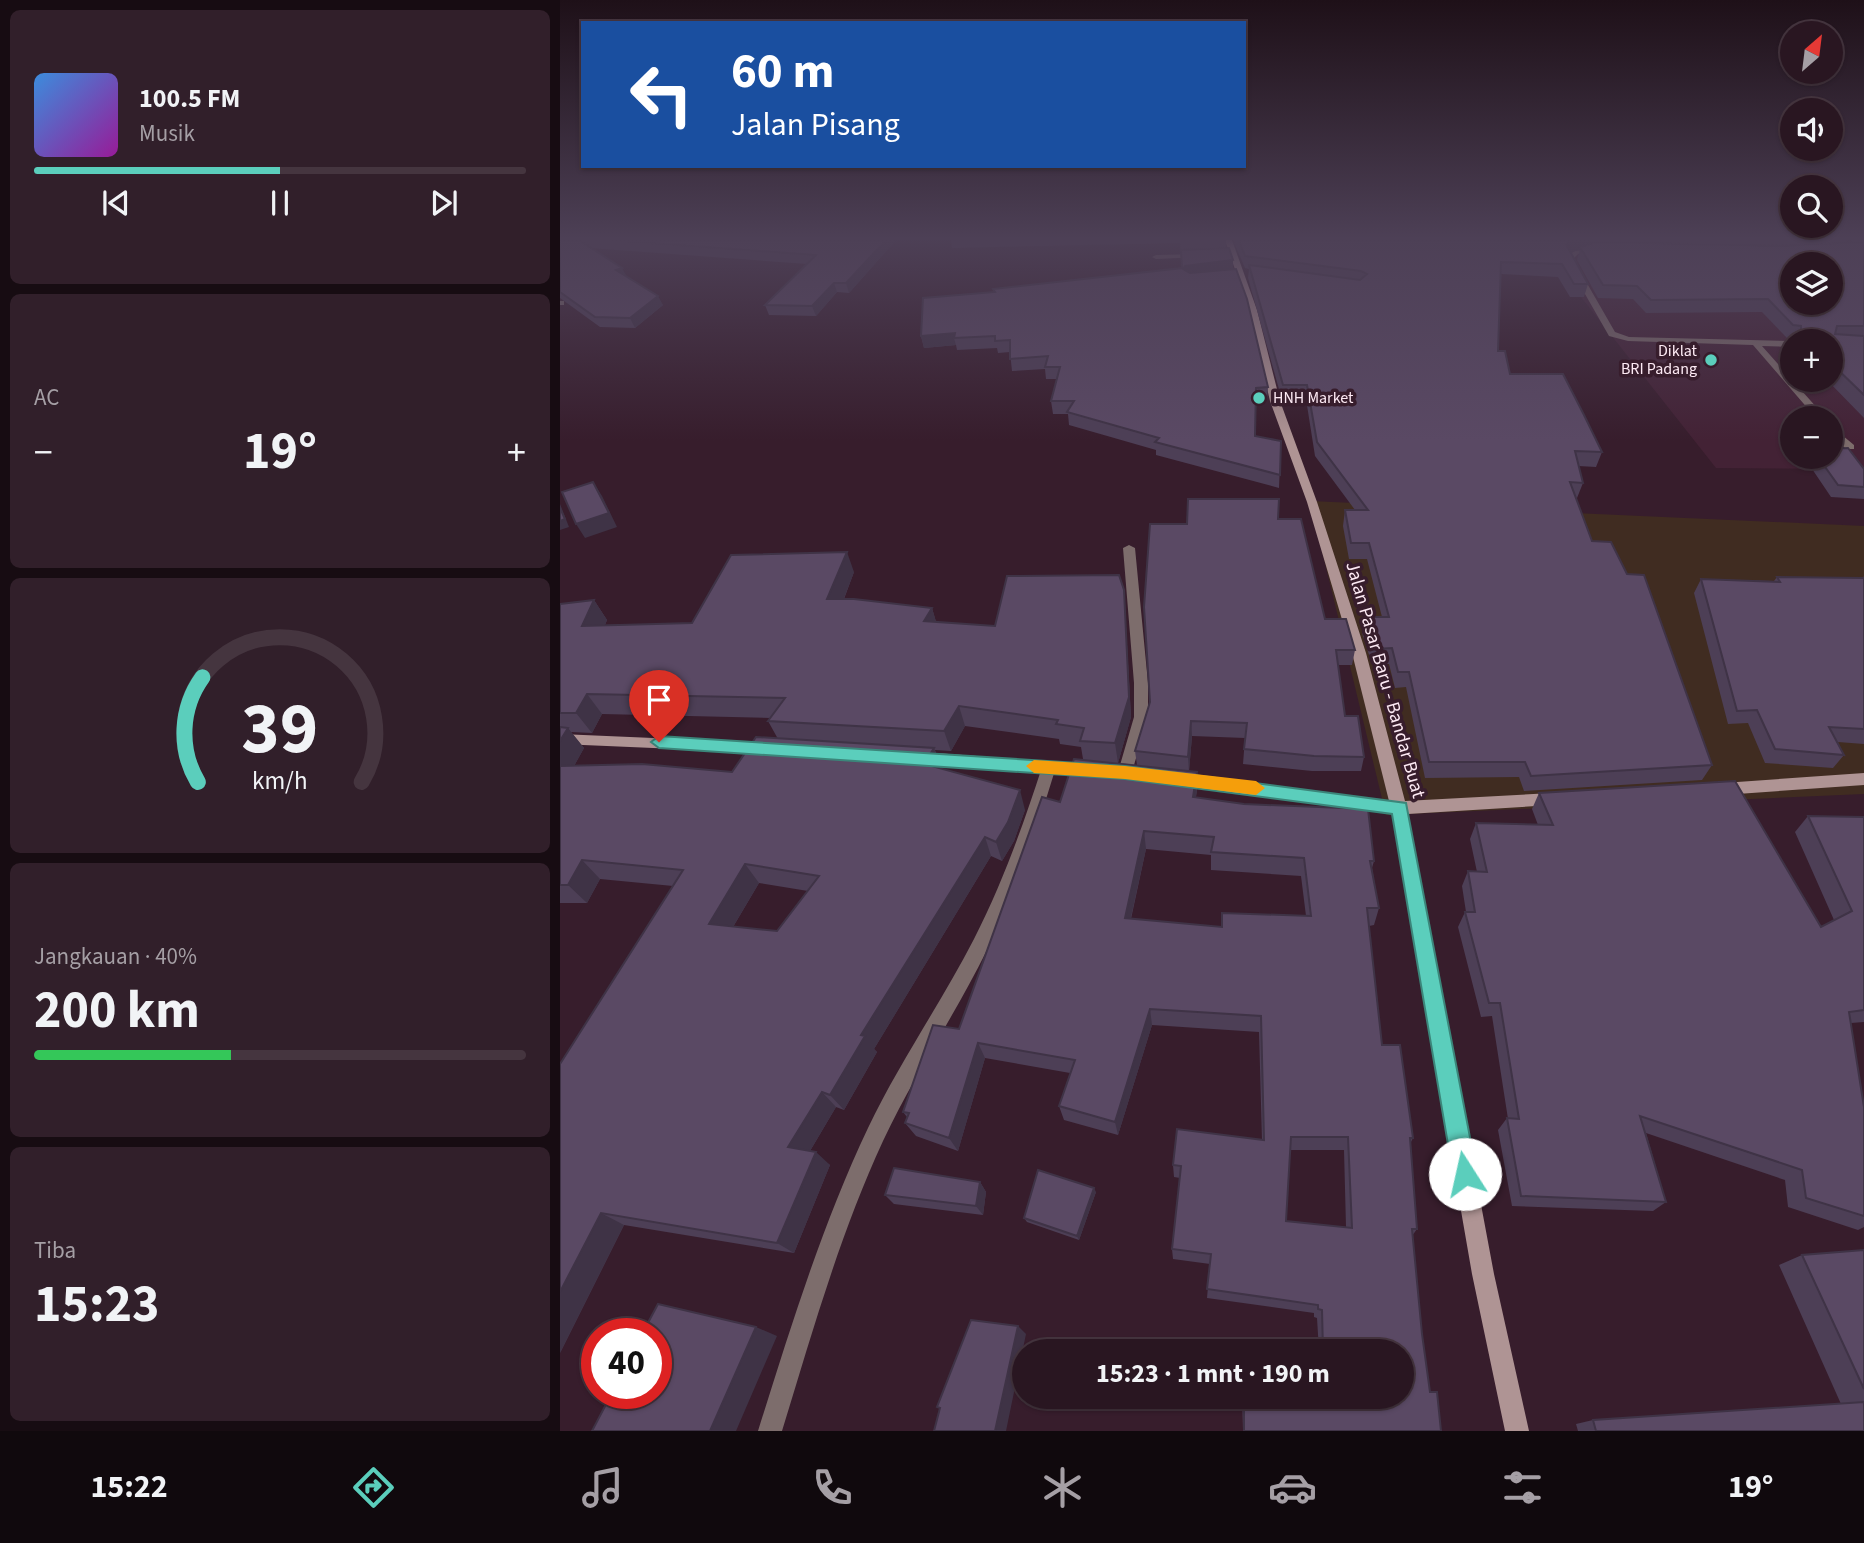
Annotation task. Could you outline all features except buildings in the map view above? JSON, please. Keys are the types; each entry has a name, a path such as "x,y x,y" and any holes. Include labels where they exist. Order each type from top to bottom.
{"street":[{"name":"Jalan Pasar Baru - Bandar Buat","path":"1253,307 1275,401 1312,502 1359,653 1399,808 1483,1274 1517,1431"},
{"path":"1596,307 1612,334 1628,339 1780,344"},
{"path":"1755,343 1810,406"},
{"path":"1843,440 1850,447"},
{"path":"899,756 1119,772 1141,717 1141,683 1129,548"},
{"path":"560,739 778,748"},
{"path":"770,1431 819,1275 845,1206 876,1136 979,947 1006,890 1028,837 1049,767"},
{"path":"1164,777 1399,808 1562,799"},
{"path":"1709,790 1864,779"}],"shaded area":[{"path":"1589,307 1780,307 1780,315 1843,315 1843,307 1864,307 1864,469 1843,469 1843,406 1780,406 1780,468 1716,468"},
{"path":"1310,501 1864,526 1864,794 1386,815"}],"slow traffic":[{"path":"1034,766 1125,772 1256,788"}],"place":[{"name":"Diklat BRI Padang","path":"1711,360"},
{"name":"HNH Market","path":"1259,398"}],"route":[{"path":"659,742 1125,772 1399,808 1418,899 1465,1174"}]}
